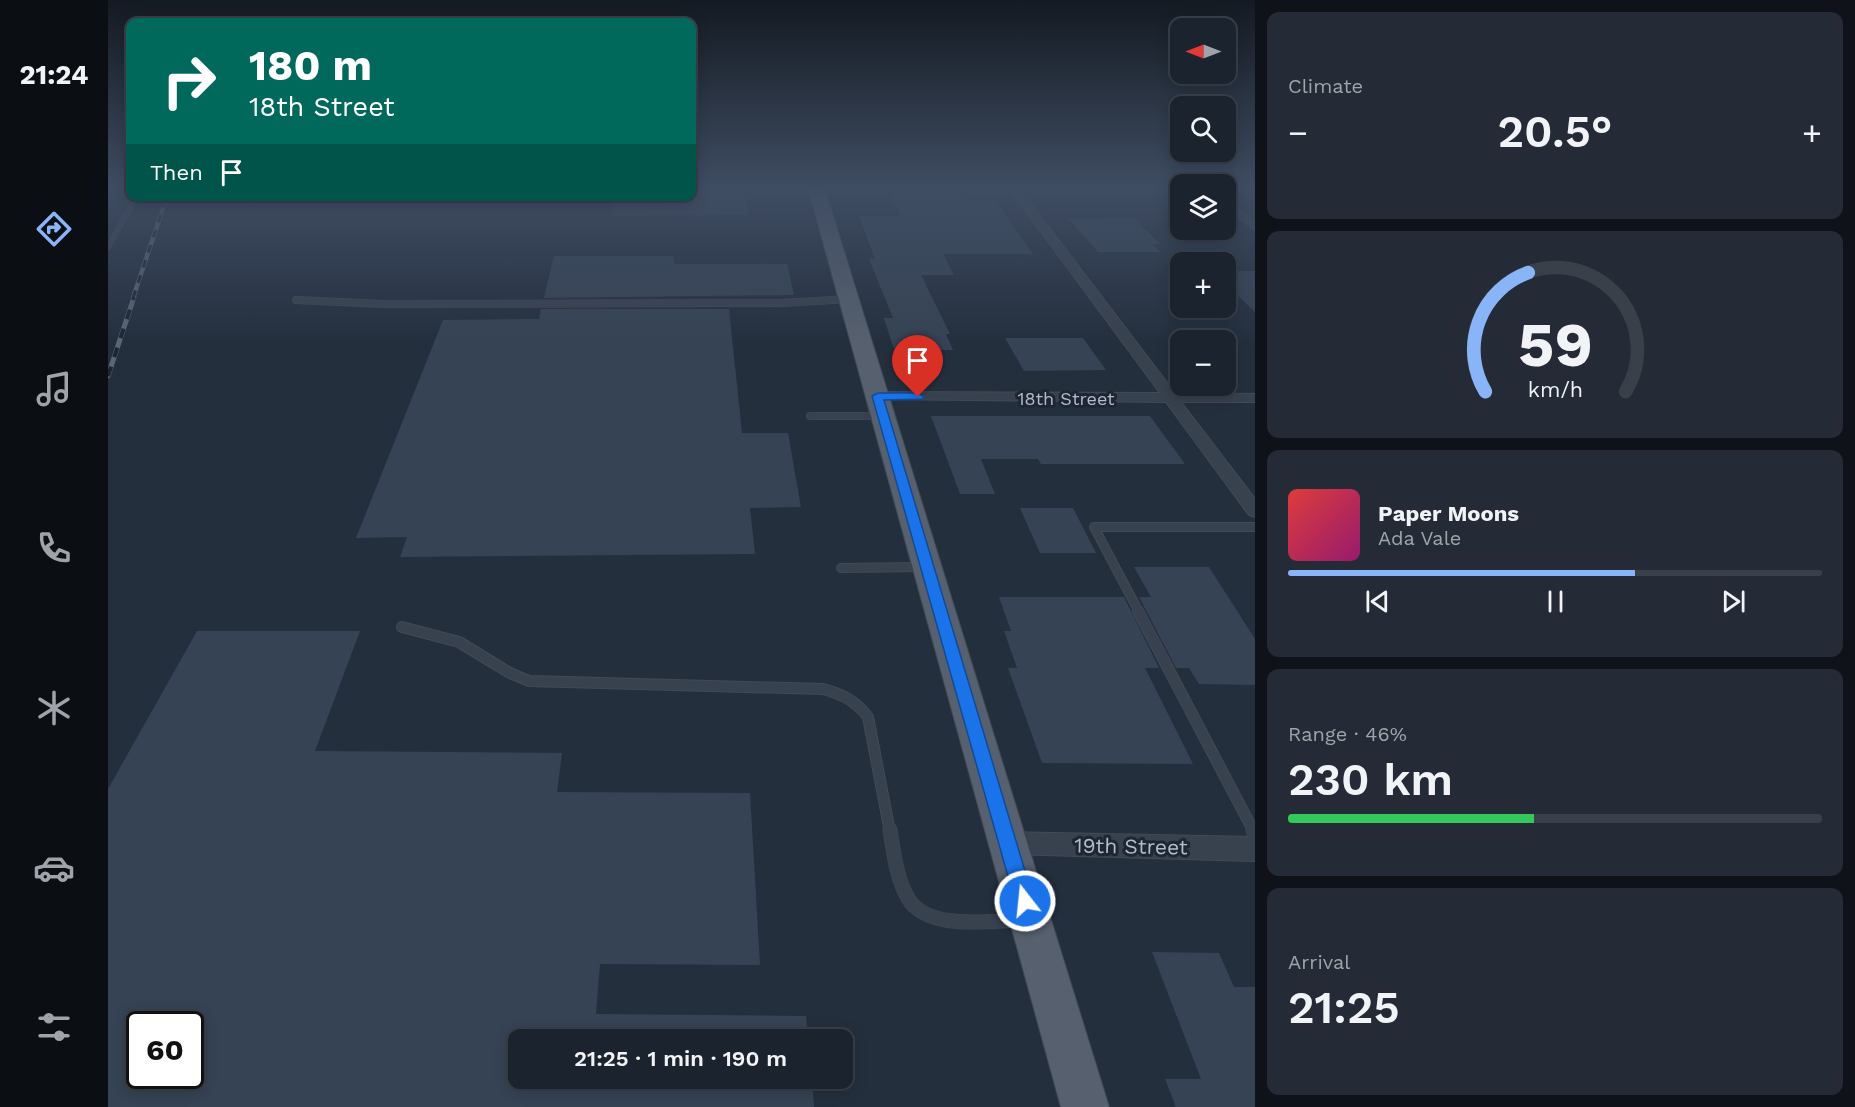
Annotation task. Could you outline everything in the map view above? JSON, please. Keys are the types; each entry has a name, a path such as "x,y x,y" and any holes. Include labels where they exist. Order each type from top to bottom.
{"main road":[{"path":"831,239 1085,1107"}],"street":[{"path":"1052,239 1255,511"},
{"name":"18th Street","path":"880,406 1255,398"},
{"name":"19th Street","path":"1008,843 1255,849"}],"lane":[{"path":"296,300 383,304 782,303 849,299"},
{"path":"782,303 784,313"},
{"path":"810,416 880,406"},
{"path":"1255,527 1094,527 1255,834"},
{"path":"841,568 927,567"},
{"path":"402,627 443,636 468,646 508,674 529,681 822,689 844,694 858,702 868,717 898,871 903,891 915,908 928,916 942,920 1030,920"}],"building":[{"path":"867,239 1022,239 1033,254 943,254 954,275 921,275 950,334 946,334 953,350 894,350 884,318 893,318 869,259 875,259"},
{"path":"1086,239 1155,239 1160,244 1152,244 1160,252 1098,252"},
{"path":"554,256 673,256 674,264 787,264 794,295 544,298"},
{"path":"1236,271 1255,271 1255,312 1236,294"},
{"path":"541,309 729,309 742,433 788,433 801,507 750,508 755,554 400,557 407,537 356,538 443,320 539,319"},
{"path":"1005,338 1083,338 1106,370 1024,371"},
{"path":"931,416 1150,416 1185,464 1041,464 1038,459 981,459 995,494 960,494"},
{"path":"1020,508 1073,508 1096,553 1040,553"},
{"path":"1134,567 1209,567 1255,639 1255,685 1199,684 1189,668 1176,668 1139,597 1151,597"},
{"path":"999,597 1124,597 1159,668 1145,668 1193,764 1042,763 1008,668 1017,668 1004,631 1011,631"},
{"path":"197,631 360,631 315,751 562,753 557,792 750,793 760,965 600,964 596,1014 806,1016 807,1029 508,1029 508,1089 813,1089 814,1107 108,1107 108,789"},
{"path":"1152,952 1219,953 1234,987 1255,987 1255,1107 1176,1107 1165,1079 1201,1079"}],"railway":[{"path":"133,298 153,239"},
{"path":"108,376 134,297"}],"route":[{"path":"918,397 878,396 1025,901"}]}
